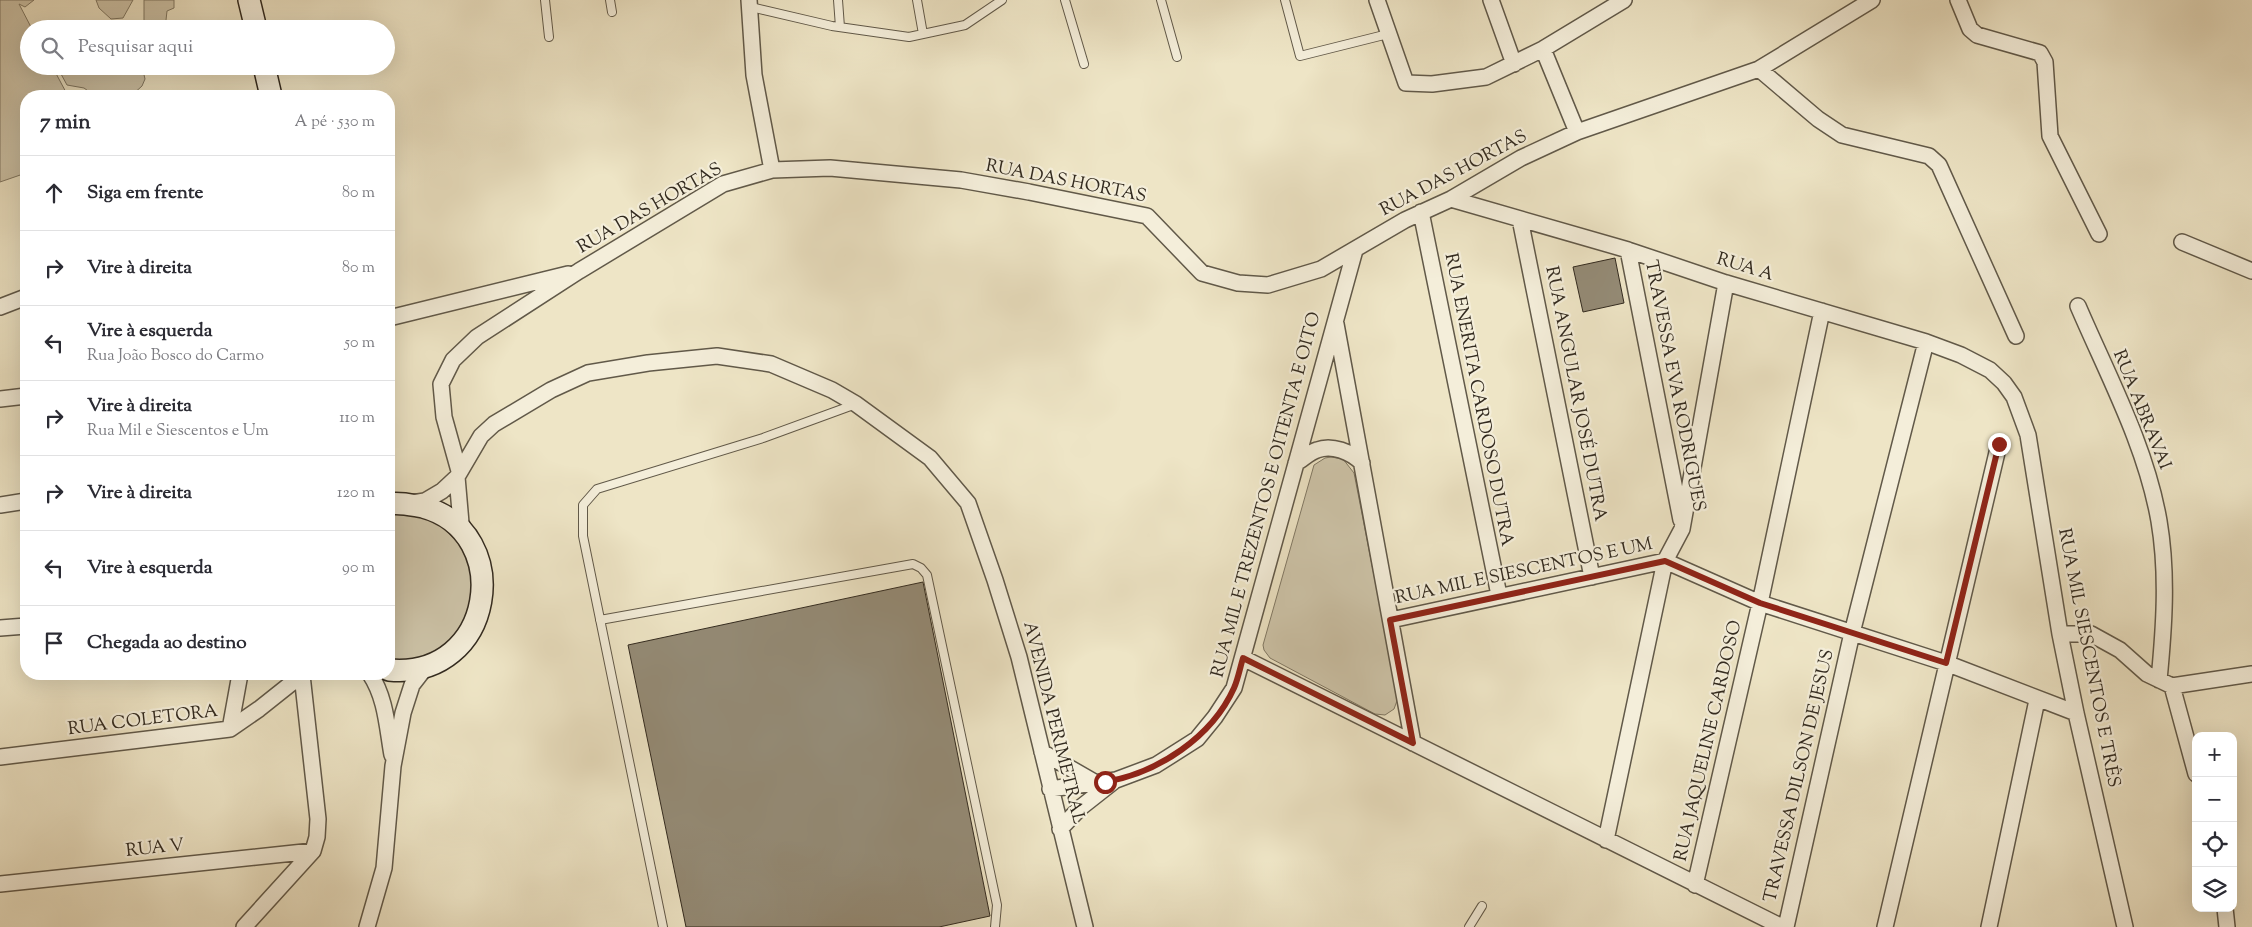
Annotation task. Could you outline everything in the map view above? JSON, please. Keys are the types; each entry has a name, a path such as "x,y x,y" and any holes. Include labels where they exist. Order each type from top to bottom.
{"street":[{"path":"249,0 254,20"},
{"path":"1377,0 1406,83 1432,84 1486,77 1543,49 1614,3"},
{"path":"1491,0 1514,64"},
{"name":"RUA DAS HORTAS","path":"458,474 444,417 440,384 452,360 477,337 579,271 723,184 772,170 830,168 961,180 1147,216 1202,272 1238,283 1268,285 1321,269 1521,158 1577,132 1759,69 1872,0"},
{"path":"1958,0 1970,29 1977,36 2040,53 2045,62 2050,136 2099,234"},
{"path":"750,3 754,75 772,170"},
{"path":"1543,49 1577,132"},
{"path":"1759,69 1818,119 1842,135 1929,156 1939,165 2016,336"},
{"path":"266,75 270,90"},
{"name":"RUA A","path":"1451,198 1628,250 1726,283 1926,342 1961,355 1990,370 2004,383 2014,397"},
{"name":"RUA ENERITA CARDOSO DUTRA","path":"1421,212 1499,596"},
{"name":"RUA ANGULAR JOSÉ DUTRA","path":"1520,219 1592,577"},
{"path":"2182,242 2252,270"},
{"name":"RUA MIL E TREZENTOS E OITENTA E OITO","path":"1050,789 1116,780 1156,765 1197,739 1215,717 1234,688 1356,250"},
{"name":"TRAVESSA EVA RODRIGUES","path":"1628,250 1682,529"},
{"path":"395,317 579,271"},
{"path":"1606,840 1665,561 1682,529 1726,283"},
{"path":"0,307 20,299"},
{"name":"RUA ABRAVAI","path":"2078,306 2146,466 2159,522 2165,581 2165,683 2192,762"},
{"name":"RUA JAQUELINE CARDOSO","path":"1695,885 1760,603 1822,311"},
{"path":"1335,320 1413,743"},
{"name":"TRAVESSA DILSON DE JESUS","path":"1784,927 1852,633 1926,342"},
{"name":"AVENIDA PERIMETRAL","path":"395,503 434,497 458,474 481,436 494,424 551,390 588,373 648,363 717,356 771,364 832,390 856,404 930,458 968,503 1019,657 1085,927"},
{"path":"0,399 20,397"},
{"name":"RUA MIL SIESCENTOS E TRÊS","path":"2014,397 2028,435 2060,634 2125,927"},
{"path":"1885,927 1999,444"},
{"path":"1296,463 1318,449 1338,449 1354,455 1362,463"},
{"path":"395,670 404,671 426,667 449,655 466,638 478,615 483,590 480,565 461,523 458,474"},
{"path":"0,505 20,502"},
{"path":"395,503 432,510 453,523 470,542"},
{"path":"1665,561 1760,603 1946,663 2037,700 2076,713"},
{"name":"RUA MIL E SIESCENTOS E UM","path":"1390,620 1665,561"},
{"path":"0,628 20,626"},
{"path":"2060,634 2090,634 2120,650 2147,674 2165,683 2252,674"},
{"path":"1243,658 1695,885 1784,927"},
{"path":"367,927 384,868 394,766 407,698 412,685 426,667"},
{"path":"230,729 239,680"},
{"name":"RUA COLETORA","path":"0,757 230,729 259,709 295,680"},
{"path":"244,927 313,851 317,837 318,819 303,680"},
{"path":"374,680 383,703 394,766"},
{"path":"1989,927 2037,700"},
{"path":"1042,752 1096,783"},
{"name":"RUA MIL E TREZENTOS E OITENTA E OITO","path":"1060,829 1080,808 1116,780"},
{"name":"RUA V","path":"0,884 313,851"},
{"path":"2225,912 2227,927"}],"lane":[{"path":"545,0 549,37"},
{"path":"610,0 612,12"},
{"path":"838,0 840,27"},
{"path":"917,0 923,34"},
{"path":"750,3 840,27 909,38 965,25 1002,0"},
{"path":"1065,0 1084,64"},
{"path":"1161,0 1177,57"},
{"path":"1285,0 1300,56 1388,34"},
{"path":"663,927 583,536 583,505 597,489 763,438 856,404"},
{"path":"600,620 912,564 921,568 927,575 997,905 995,927"},
{"path":"1469,927 1482,906"}],"shaded area":[{"path":"0,0 34,0 25,7 19,4 27,20 20,20 20,75 57,75 65,90 20,90 20,175 0,182"},
{"path":"96,0 133,0 123,18 111,19 99,8"},
{"path":"144,0 174,0 174,8 167,11 166,20 144,20"},
{"path":"62,75 144,75 145,79 138,90 87,90 67,85"},
{"path":"1325,458 1343,459 1354,473 1398,698 1394,709 1385,715 1375,714 1270,658 1264,650 1263,645 1314,465"},
{"path":"395,512 435,519 469,555 475,579 464,627 447,646 425,658 395,660"}],"building":[{"path":"1615,258 1624,303 1583,312 1573,267"},
{"path":"923,582 990,916 939,927 686,927 628,645"}],"route":[{"path":"1105,782 1116,780 1156,765 1197,739 1215,717 1234,688 1243,658 1413,743 1390,620 1665,561 1760,603 1946,663 1999,444"}]}
